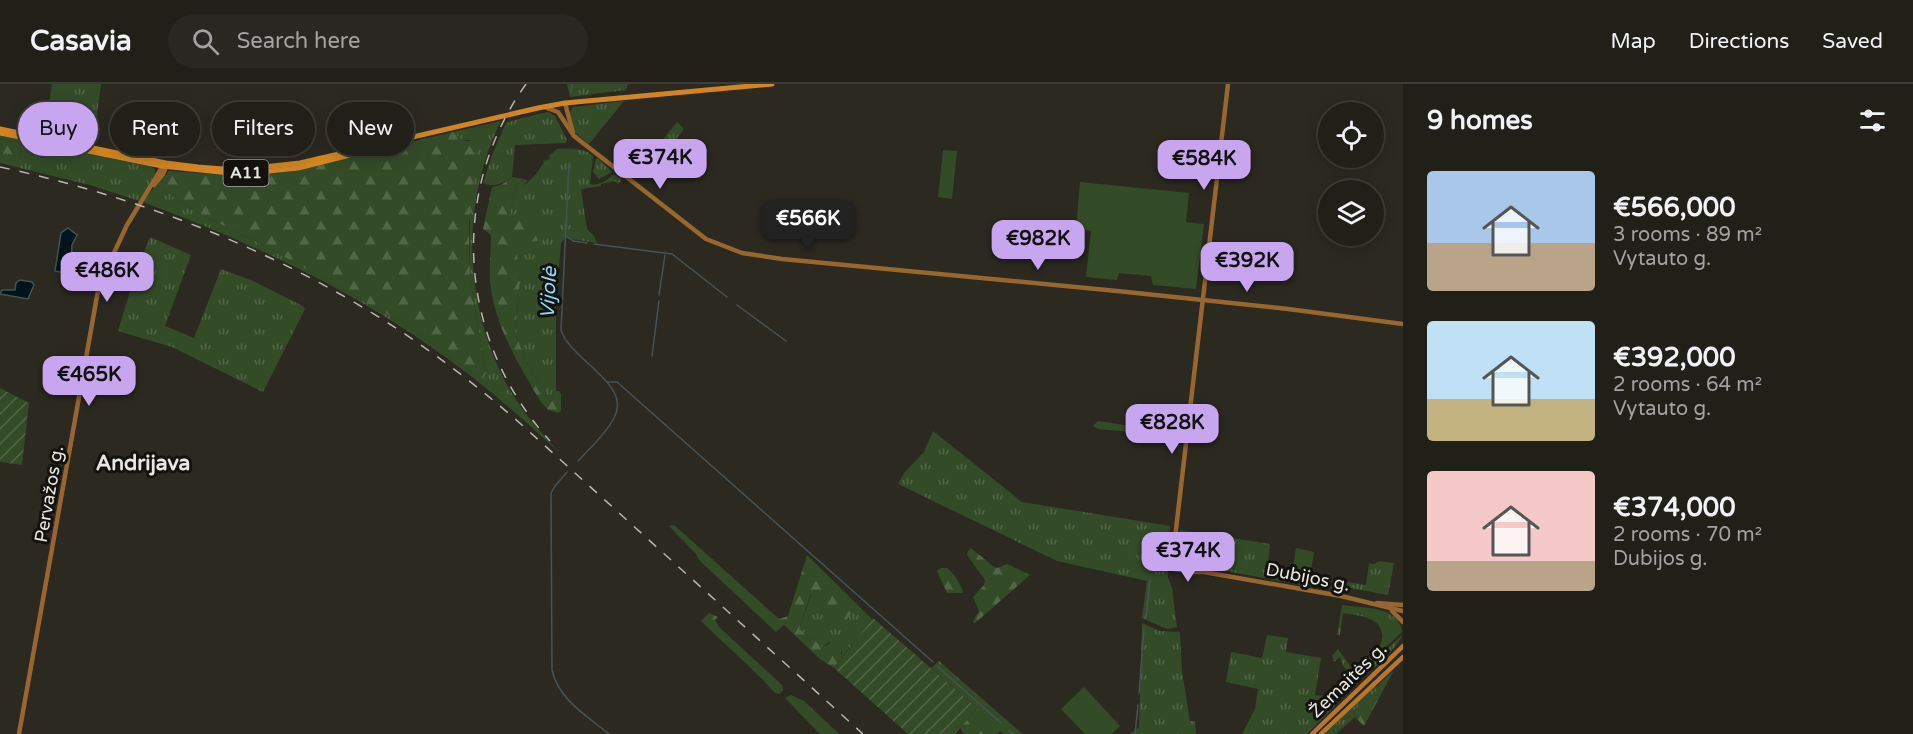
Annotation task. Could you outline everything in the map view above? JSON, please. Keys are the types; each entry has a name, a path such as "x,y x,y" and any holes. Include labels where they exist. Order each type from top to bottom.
{"highway":[{"name":"A11","path":"0,131 165,165 226,169 262,168 300,163 566,103 772,84"}],"main road":[{"path":"1173,562 1228,84"},
{"path":"566,103 574,136"},
{"path":"538,108 555,110 574,136 696,232 718,245 742,253 783,260 1020,281 1403,324"},
{"name":"Pervažos g.","path":"20,734 99,285 127,225 165,165"},
{"name":"Dubijos g.","path":"1204,572 1173,562 1174,569 1204,572 1403,611"},
{"name":"Dubijos g.","path":"1371,603 1403,605"},
{"name":"Dubijos g.","path":"1387,608 1403,622"},
{"path":"1396,652 1403,640"},
{"name":"Žemaitės g.","path":"1312,734 1403,646"},
{"name":"Žemaitės g.","path":"1321,734 1403,657"}],"green space":[{"path":"52,84 101,84 98,107 98,102 49,102"},
{"path":"567,84 628,84 626,90 570,97"},
{"path":"624,101 589,144 574,132 570,112 573,107"},
{"path":"548,112 555,116 567,140 566,143 515,145 512,177 498,184 483,183 506,123"},
{"path":"501,121 487,153 478,187 473,222 472,257 476,291 483,326 510,390 534,424 561,454 465,372 363,303 255,248 143,202 157,185 196,212 263,245 403,323 483,379 486,373 470,279 470,140 461,140 453,132"},
{"path":"677,122 684,129 663,156 658,153 661,144"},
{"path":"453,132 461,140 475,142 477,148 469,225 470,279 486,373 483,379 403,323 263,245 196,212 157,185 169,171 239,176 290,171 353,156 414,156 414,141"},
{"path":"0,135 18,139 18,143 0,139"},
{"path":"0,139 18,143 18,156 20,157 0,152"},
{"path":"557,149 581,150 593,156 590,184 600,183 614,174 622,180 618,184 615,181 581,189 587,229 597,243 565,238 561,243 556,305 556,391 554,391 551,403 527,363 515,332 520,282 511,209 516,189 529,182 543,161 550,159 549,156"},
{"path":"943,150 957,151 952,199 938,197"},
{"path":"0,152 20,157 98,155 150,165 155,170 155,174 139,201 90,185 0,163"},
{"path":"598,158 612,172 599,179 593,172"},
{"path":"512,177 528,180 522,188 516,189 511,218 541,227 540,240 516,245 520,282 515,332 527,363 551,403 554,391 559,391 561,394 561,411 558,413 548,410 540,401 502,329 492,298 491,235 483,229 492,187 501,185"},
{"path":"1080,182 1189,193 1186,222 1204,224 1196,289 1153,285 1151,276 1119,273 1117,280 1086,277 1091,231 1076,229"},
{"path":"150,237 191,255 165,326 194,338 221,269 253,281 303,306 305,309 263,392 172,347 118,331 135,275"},
{"path":"0,388 29,403 22,465 0,462"},
{"path":"1098,421 1139,429 1131,432 1098,429 1093,426"},
{"path":"933,431 1022,502 1170,526 1168,577 1172,588 1177,627 1167,629 1142,618 1147,581 1057,561 898,484 904,473 924,452"},
{"path":"674,525 779,619 788,616 807,555 872,619 870,622 854,610 838,630 822,613 811,593 799,629 823,647 832,642 840,647 842,657 834,668 820,659 784,625 776,632 699,560 669,526"},
{"path":"1180,530 1270,544 1268,565 1293,569 1296,548 1314,552 1310,577 1340,581 1341,590 1183,563 1177,552"},
{"path":"971,548 997,568 1007,564 1030,575 974,624 973,621 979,611 973,597 984,585 985,580 967,555"},
{"path":"1379,561 1394,563 1388,595 1345,587 1347,582 1366,585 1369,563 1374,564"},
{"path":"947,568 952,573 963,593 947,593 937,571"},
{"path":"812,592 837,630 854,609 870,622 842,657 842,652 829,642 823,647 799,629"},
{"path":"1342,605 1387,613 1400,623 1402,632 1354,677 1343,666 1340,657 1334,662 1332,656 1338,649 1353,670 1378,648 1382,634 1373,620 1343,613 1340,635 1337,635"},
{"path":"709,613 718,617 715,620 720,628 782,685 783,690 779,694 775,693 701,621"},
{"path":"873,618 977,708 955,734 908,734 834,668"},
{"path":"1142,623 1160,631 1180,632 1182,671 1190,721 1195,721 1196,734 1130,734 1139,727"},
{"path":"1267,635 1288,638 1286,652 1321,658 1315,695 1333,697 1335,706 1307,734 1242,734 1255,709 1258,689 1226,682 1231,652 1262,658"},
{"path":"1402,635 1379,663 1363,678 1356,679"},
{"path":"939,661 1023,734 1003,734 931,668"},
{"path":"1392,672 1364,726 1355,717 1354,711 1365,699 1374,695 1379,684"},
{"path":"1379,685 1374,695 1354,711 1355,717 1336,734 1325,734 1374,687"},
{"path":"1084,687 1120,726 1112,734 1085,734 1061,709"},
{"path":"791,695 804,701 839,734 820,734 785,698"},
{"path":"977,708 1000,731 998,734 964,734 960,728"}],"water":[{"path":"68,228 77,235 72,245 71,267 60,272 55,271 61,233"},
{"path":"20,280 32,282 34,285 28,299 0,294 2,290 15,290 16,283"}],"waterway":[{"name":"Vijolė","path":"571,92 572,84"},
{"name":"Vijolė","path":"569,163 561,330 576,352 608,383 615,394 618,406 607,430 578,461"},
{"path":"566,236 573,241 587,243"},
{"path":"594,244 672,254 727,297"},
{"path":"659,295 665,255"},
{"path":"652,356 659,301"},
{"path":"737,305 786,341"},
{"path":"608,382 617,382 933,662"},
{"name":"Vijolė","path":"567,472 551,493 552,670 560,690 567,698 609,734"},
{"path":"1146,617 1150,579"},
{"path":"1139,693 1144,629"},
{"path":"937,666 1001,723"},
{"path":"1135,734 1138,705"},
{"path":"1009,730 1013,734"}],"railway":[{"path":"526,84 501,127 484,173 475,219 474,267 482,313 497,359 520,402 550,441"},
{"path":"0,167 101,193 201,228 297,271 406,334 457,371 522,425 863,734"}],"district":[{"name":"Andrijava","path":"143,463"}]}
